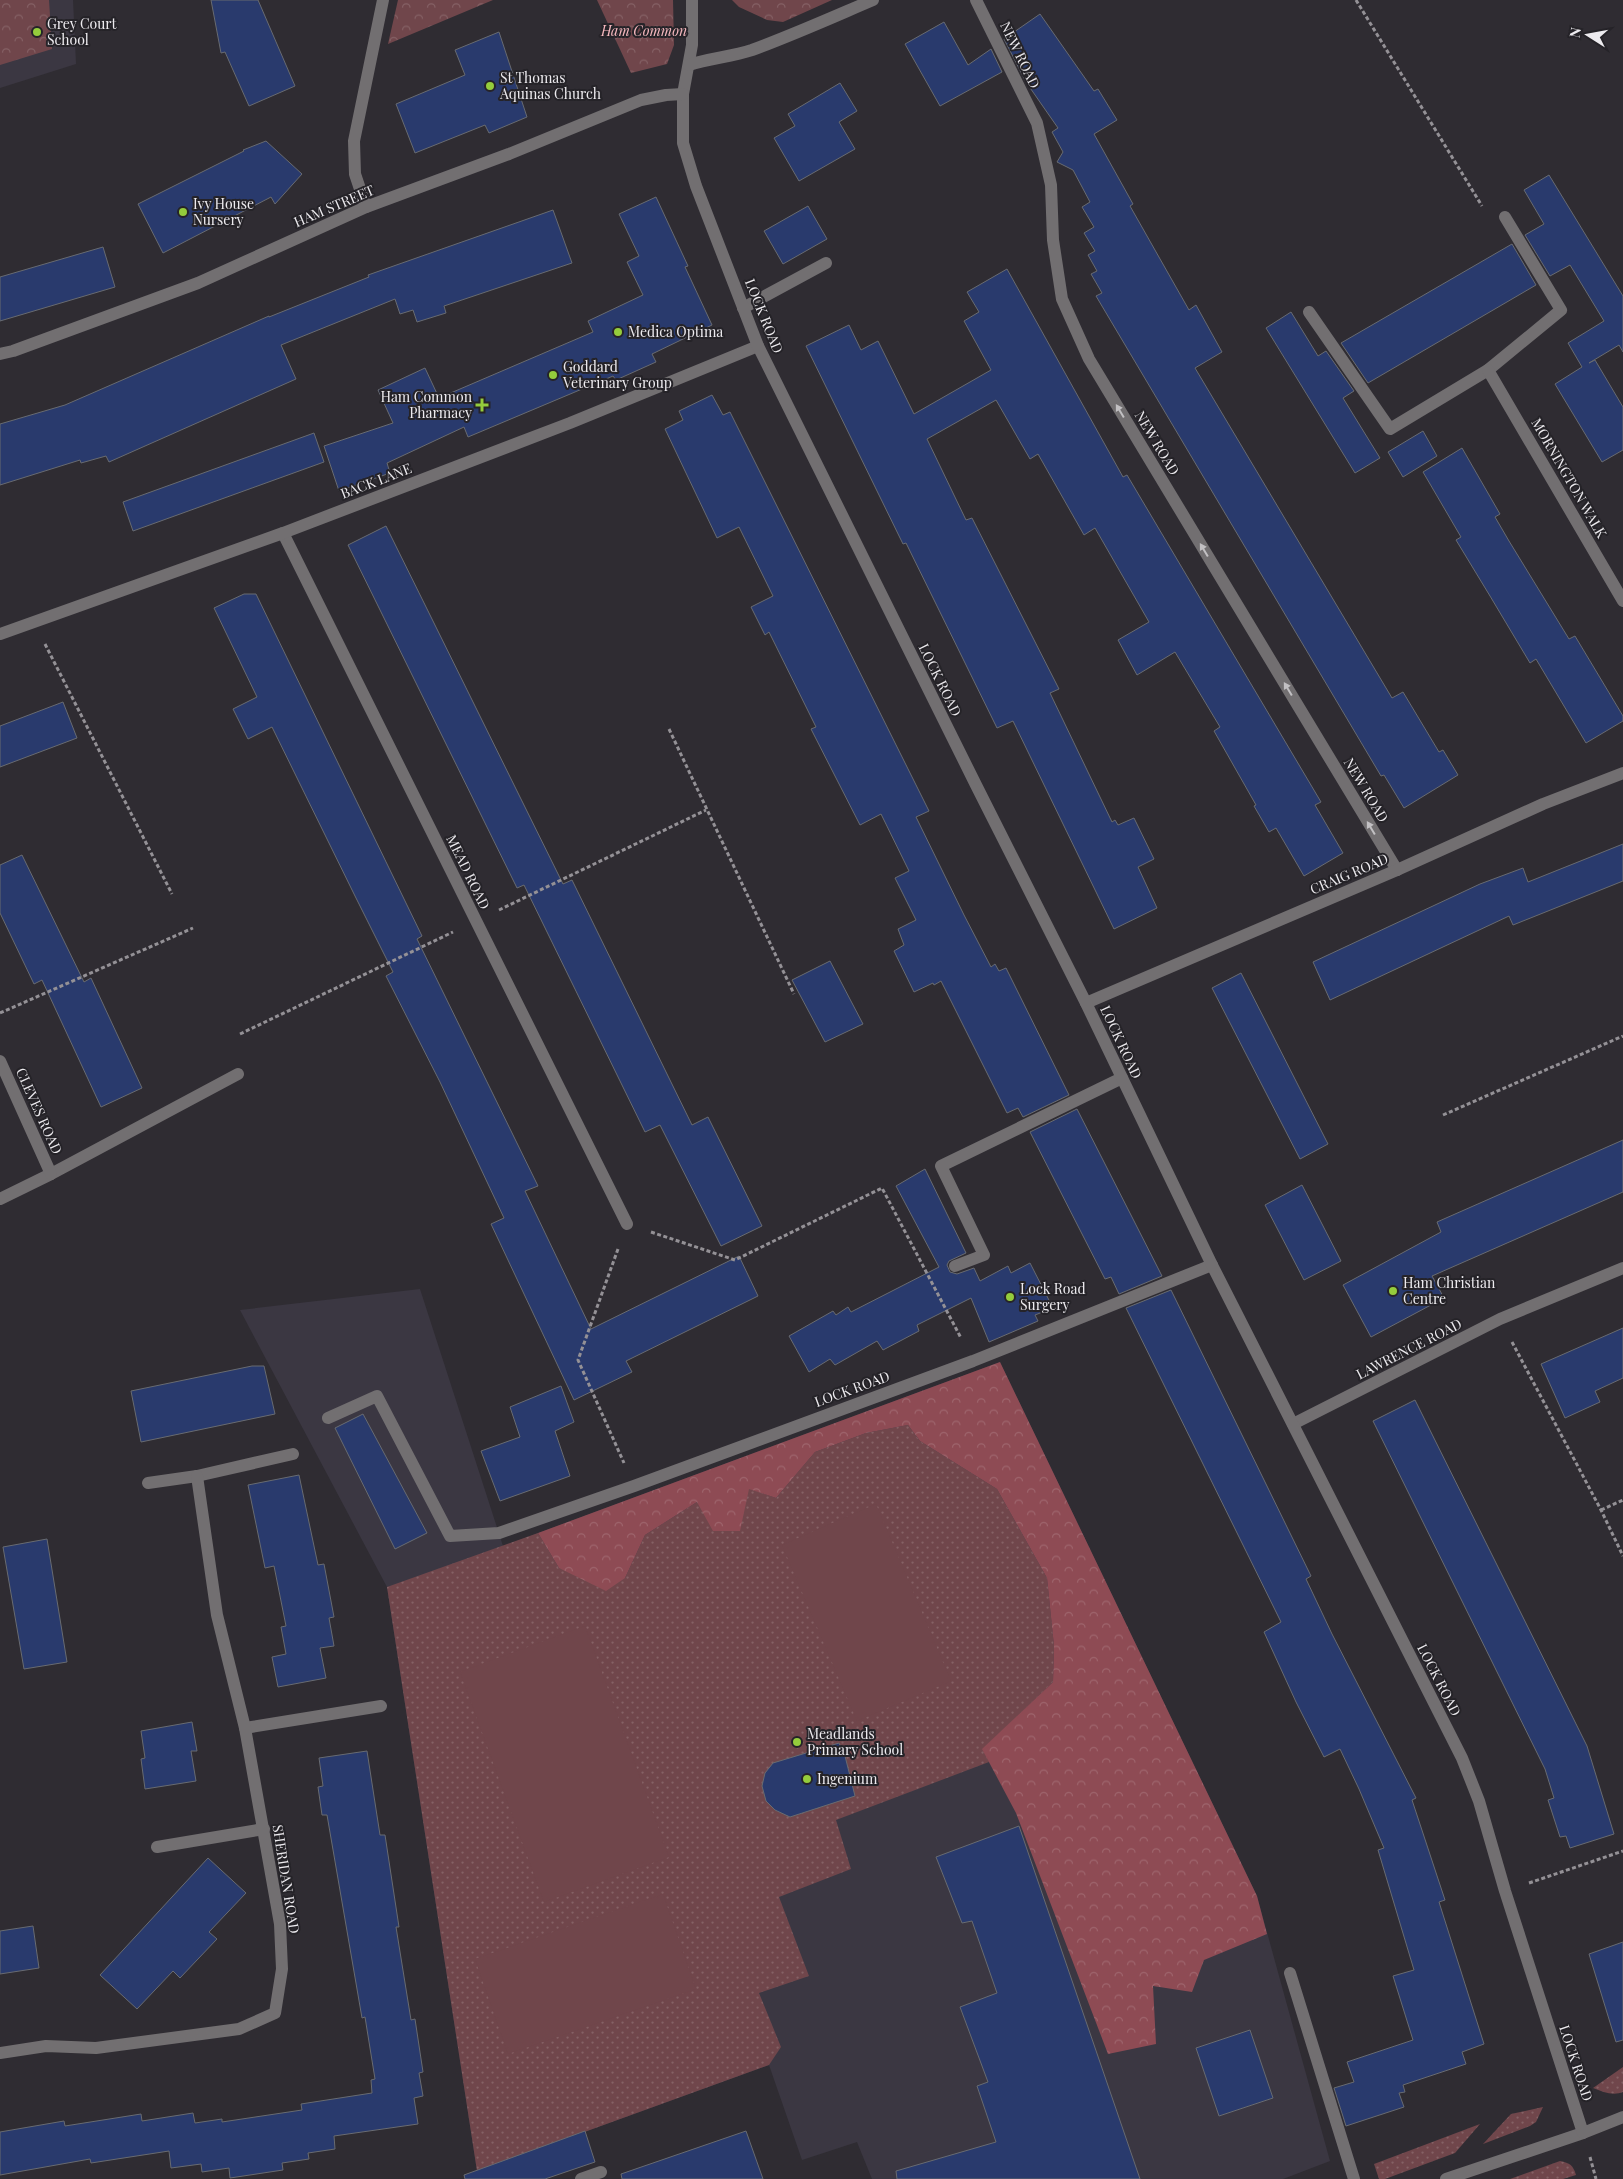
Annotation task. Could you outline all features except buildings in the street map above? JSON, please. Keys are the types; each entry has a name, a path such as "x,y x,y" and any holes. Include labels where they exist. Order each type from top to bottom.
{"street":[{"path":"366,207 355,174 354,141 383,0"},
{"path":"683,94 694,25 692,0"},
{"path":"689,65 704,60 726,58 751,50 872,0"},
{"name":"NEW ROAD","path":"976,0 1037,123 1051,185 1053,240 1062,299 1089,359 1397,870"},
{"name":"HAM STREET","path":"0,354 13,351 198,283 366,207 500,158 641,100 666,94 683,94"},
{"name":"LOCK ROAD","path":"683,94 683,143 696,186 758,346 1086,1003 1212,1265 1462,1758 1479,1801 1505,1891 1583,2133"},
{"path":"1309,312 1390,429 1488,370 1561,310 1505,217"},
{"path":"744,308 826,263"},
{"name":"BACK LANE","path":"0,634 283,533 570,423 758,346"},
{"name":"MORNINGTON WALK","path":"1488,370 1623,601"},
{"name":"MEAD ROAD","path":"283,533 627,1224"},
{"name":"CRAIG ROAD","path":"1086,1003 1397,870 1543,804 1623,773"},
{"name":"CLEVES ROAD","path":"0,1060 51,1174"},
{"path":"0,1199 51,1174 238,1074"},
{"path":"954,1266 984,1254 941,1166 1122,1078"},
{"name":"LOCK ROAD","path":"328,1418 378,1396 450,1536 499,1534 972,1361 1212,1265"},
{"name":"LAWRENCE ROAD","path":"1293,1424 1500,1320 1623,1268"},
{"path":"148,1482 197,1476 293,1454"},
{"name":"SHERIDAN ROAD","path":"0,2053 46,2046 96,2048 239,2029 275,2013 282,1969 280,1924 245,1728 217,1615 197,1476"},
{"path":"245,1728 380,1706"},
{"path":"156,1847 264,1830"},
{"path":"1290,1973 1354,2179"},
{"path":"1446,2179 1583,2133 1623,2117"},
{"path":"581,2179 601,2172"}],"path":[{"path":"1356,0 1488,215 1505,217"},
{"path":"35,623 172,894"},
{"path":"669,730 794,994"},
{"path":"240,1034 706,810"},
{"path":"0,1013 193,928"},
{"path":"1443,1115 1623,1036"},
{"path":"634,1486 578,1360 627,1224 735,1260 882,1188 972,1361"},
{"path":"1500,1320 1601,1510 1623,1556"},
{"path":"1601,1510 1623,1500"},
{"path":"1505,1891 1623,1851"}],"shaded area":[{"name":"Grey Court School","path":"0,0 73,0 76,64 0,88"},
{"name":"Meadlands Primary School","path":"420,1289 503,1546 1000,1362 1257,1896 1330,2161 1283,2179 872,2179 857,2142 802,2160 769,2065 477,2171 387,1587 240,1310"}],"green space":[{"path":"0,0 49,0 52,49 0,65"},
{"path":"398,0 493,0 388,44"},
{"name":"Ham Common","path":"597,0 673,0 674,45 667,64 631,73"},
{"path":"732,0 832,0 783,22 767,20 739,7"},
{"path":"1000,1362 1257,1896 1267,1934 1204,1960 1192,1992 1153,1986 1156,2044 1108,2054 1016,1813 982,1749 1053,1682 1054,1646 1047,1578 997,1489 920,1441 908,1425 866,1433 815,1452 776,1498 749,1489 740,1531 713,1531 697,1502 645,1535 625,1578 606,1591 559,1568 538,1533"},
{"path":"908,1425 920,1441 997,1489 1047,1578 1054,1646 1053,1682 983,1749 989,1762 836,1820 851,1869 779,1897 809,1976 759,1993 781,2047 769,2065 477,2171 387,1587 538,1533 559,1568 625,1578 645,1535 697,1502 748,1488 776,1498 815,1452 866,1433"},
{"path":"876,1504 951,1681 857,1721 782,1545"},
{"path":"585,1626 669,1857 544,1902 460,1672"},
{"path":"663,1894 696,1989 508,2054 475,1959"},
{"path":"1623,2067 1623,2092 1612,2094 1593,2088"},
{"path":"1543,2107 1536,2122 1530,2126 1483,2144 1511,2114"},
{"path":"1480,2124 1455,2153 1385,2179 1379,2179 1374,2164"},
{"path":"1560,2161 1571,2165 1576,2175 1563,2179 1510,2179"}],"place":[{"name":"Grey Court School","path":"37,32"},
{"name":"St Thomas Aquinas Church","path":"490,86"},
{"name":"Ivy House Nursery","path":"183,212"},
{"name":"Medica Optima","path":"618,332"},
{"name":"Goddard Veterinary Group","path":"553,375"},
{"name":"Ham Common Pharmacy","path":"482,405"},
{"name":"Ham Christian Centre","path":"1393,1291"},
{"name":"Lock Road Surgery","path":"1010,1297"},
{"name":"Meadlands Primary School","path":"797,1742"},
{"name":"Ingenium","path":"807,1779"}]}
